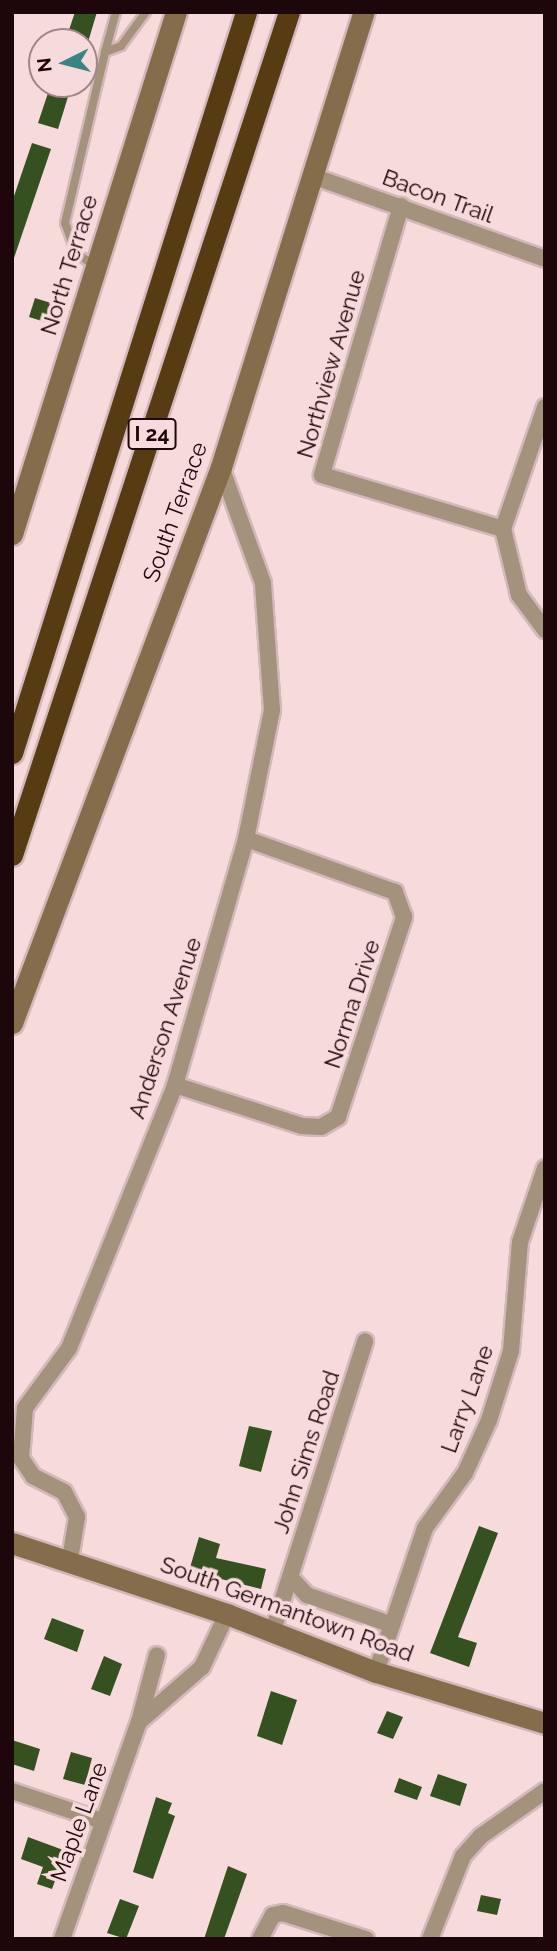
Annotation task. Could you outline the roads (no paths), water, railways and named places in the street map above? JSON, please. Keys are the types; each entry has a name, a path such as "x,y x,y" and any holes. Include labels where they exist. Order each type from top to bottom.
{"highway":[{"name":"I 24","path":"12,753 246,12"},
{"name":"I 24","path":"12,855 289,12"}],"street":[{"name":"North Terrace","path":"12,534 176,12"},
{"name":"South Terrace","path":"12,1023 221,467 315,177 364,12"},
{"name":"Bacon Trail","path":"315,177 545,259"},
{"name":"Northview Avenue","path":"401,206 322,475 503,530"},
{"path":"545,407 503,530 519,595 545,630"},
{"name":"Anderson Avenue","path":"70,1559 77,1517 64,1492 33,1476 21,1458 25,1408 69,1348 176,1085 246,839 272,710 271,634 247,524 221,467"},
{"name":"Norma Drive","path":"176,1085 302,1126 321,1128 338,1117 404,917 395,892 246,839"},
{"name":"Larry Lane","path":"376,1672 425,1528 465,1473 489,1420 511,1351 520,1242 545,1168"},
{"name":"John Sims Road","path":"274,1630 365,1341"},
{"name":"South Germantown Road","path":"12,1543 70,1559 274,1630 376,1672 545,1723"},
{"path":"290,1577 307,1595 392,1625"},
{"name":"Maple Lane","path":"139,1722 202,1667 227,1614"},
{"name":"Maple Lane","path":"62,1939 139,1722 157,1656"},
{"path":"12,1791 102,1821"},
{"path":"429,1939 463,1856 481,1836 545,1791"},
{"path":"260,1939 273,1915 283,1913 366,1939"}],"lane":[{"path":"96,267 75,253 65,223 116,12"},
{"path":"105,52 121,46 145,12"}]}
